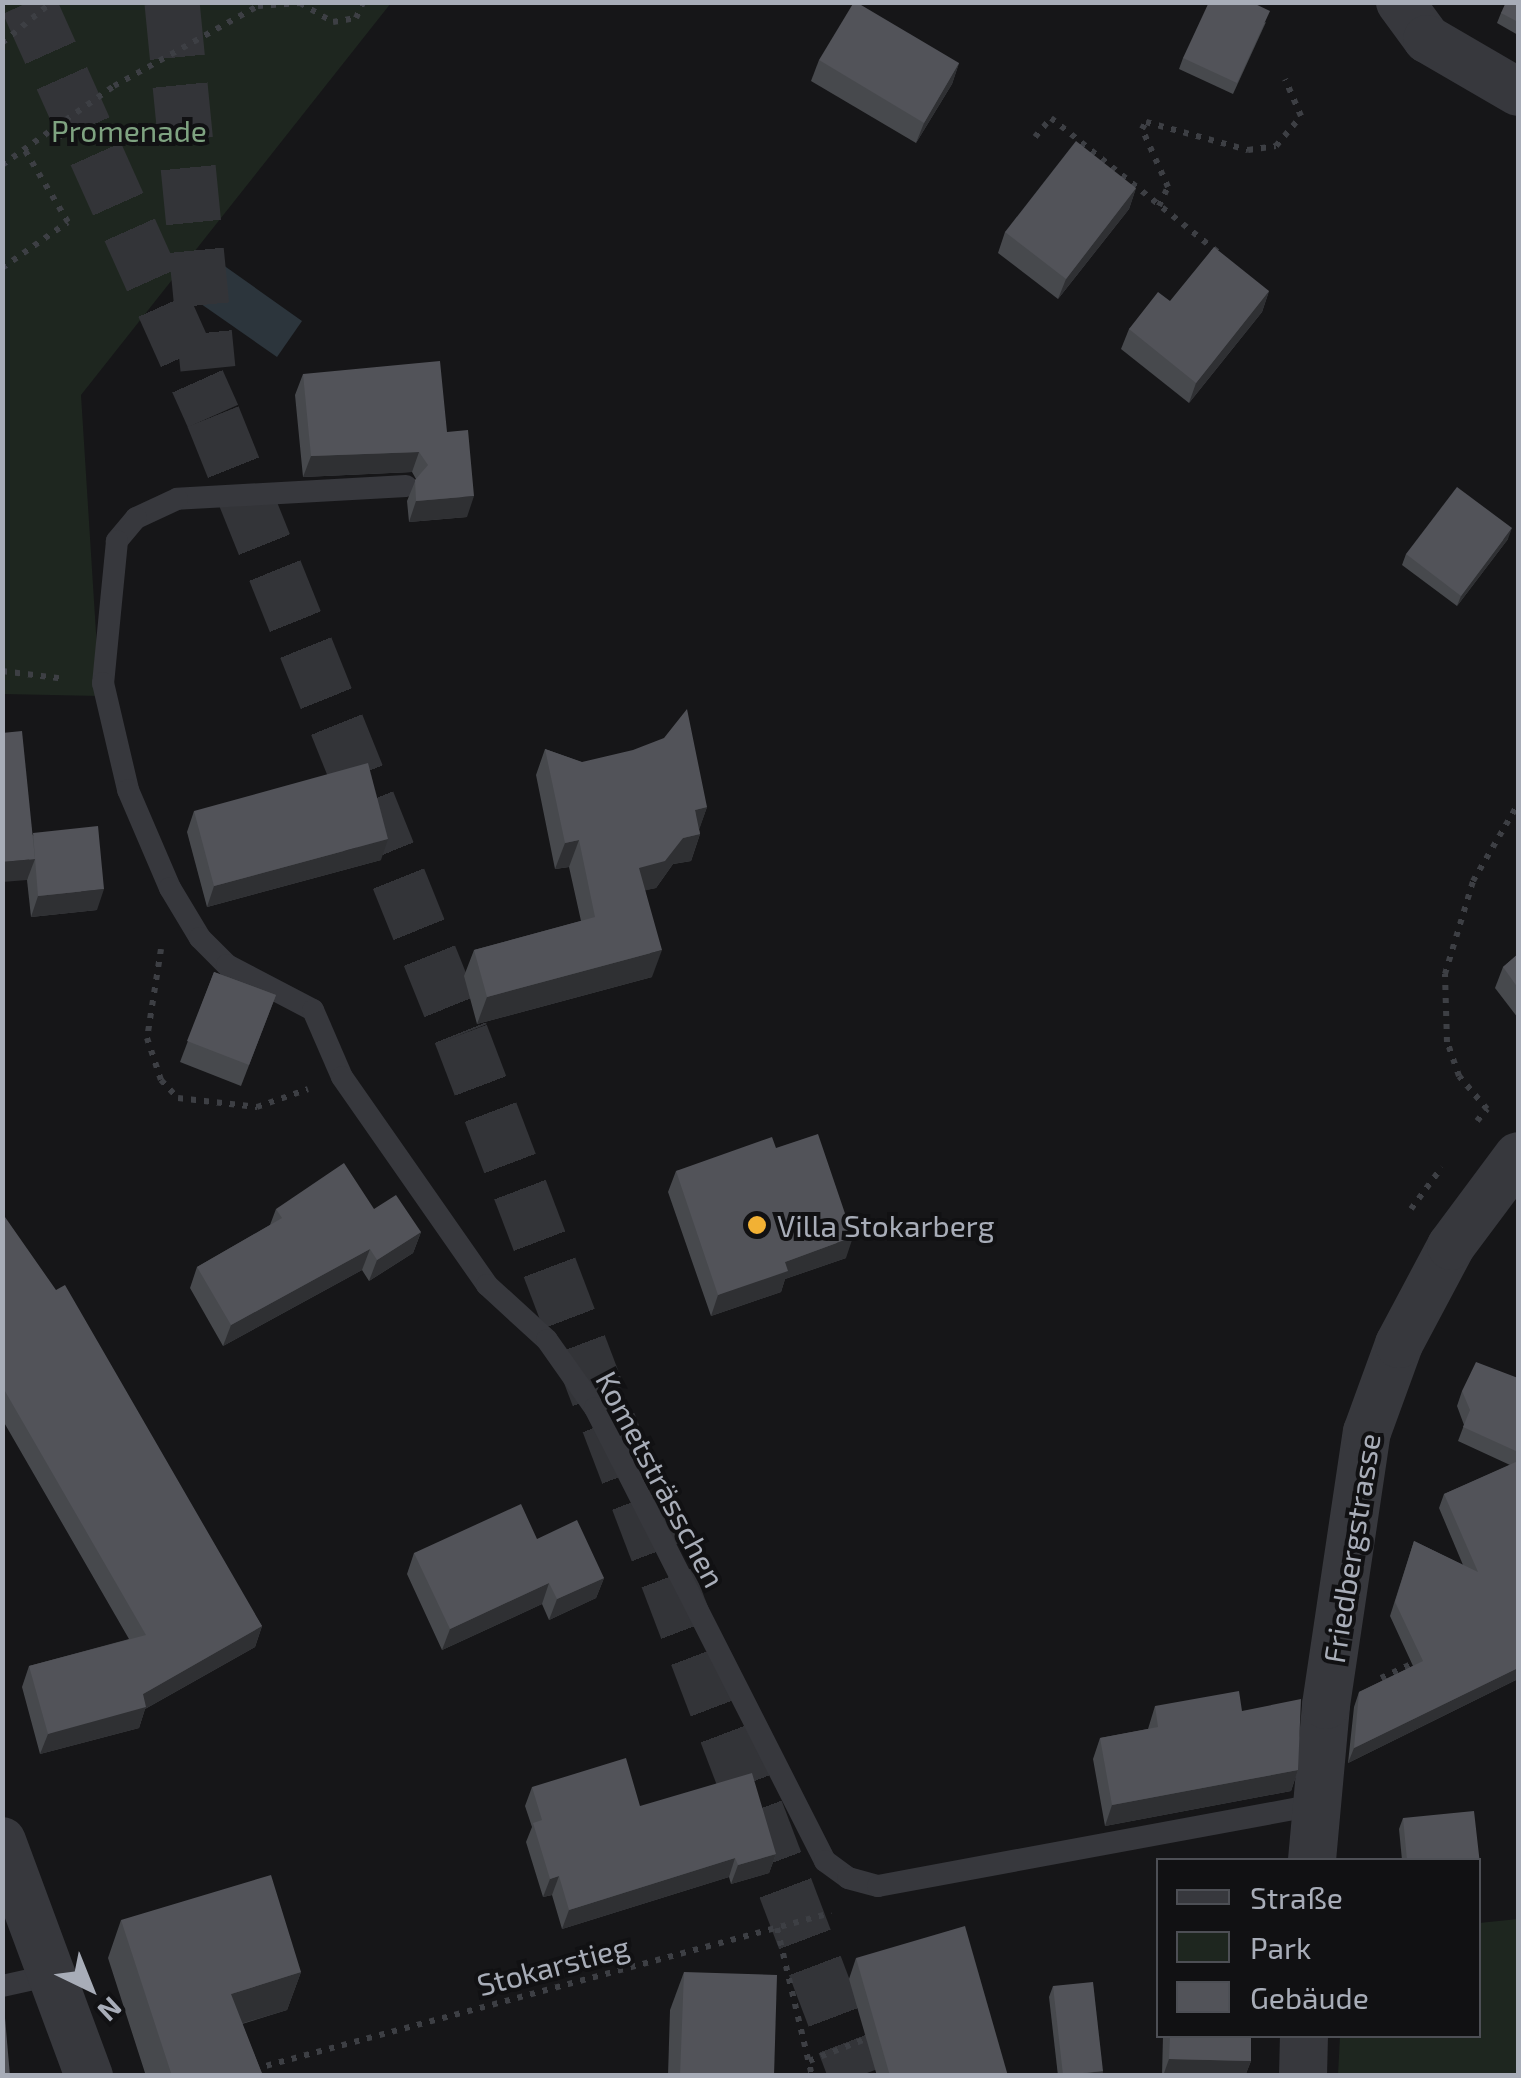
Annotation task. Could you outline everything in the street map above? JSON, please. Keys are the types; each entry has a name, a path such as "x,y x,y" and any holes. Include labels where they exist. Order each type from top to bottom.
{"street":[{"path":"1400,2 1427,39 1518,92"},
{"name":"Friedbergstrasse","path":"1312,1858 1326,1705 1368,1432 1400,1344 1452,1246 1518,1156"},
{"path":"2,1841 90,2076"},
{"path":"1303,2076 1304,2038"}],"lane":[{"path":"170,888 128,790 103,684 118,541 136,518 177,499 406,486"},
{"name":"Kometsträsschen","path":"170,888 200,938 226,965 313,1010 342,1077 487,1285 547,1340 596,1408 825,1860 848,1878 878,1886"},
{"path":"878,1886 1316,1804"},
{"path":"2,1986 52,1974"}],"path":[{"path":"2,43 52,2"},
{"path":"2,165 114,86 258,6 300,3 333,22 356,18 363,2"},
{"path":"1159,206 1168,187 1142,128 1146,122 1248,150 1276,146 1301,116 1285,80"},
{"path":"1035,137 1051,118 1235,266"},
{"path":"2,268 68,222 23,148"},
{"path":"2,671 103,684"},
{"path":"1474,1093 1459,1076 1448,1042 1446,974 1473,881 1518,804"},
{"path":"170,888 147,1038 161,1080 178,1098 257,1107 342,1077"},
{"path":"1326,1705 1431,1654"},
{"name":"Stokarstieg","path":"234,2076 837,1912 878,1886"},
{"path":"778,1928 812,2076"},
{"path":"808,2061 866,2039"}],"green space":[{"name":"Promenade","path":"3,3 391,3 81,395 100,696 3,694"},
{"path":"1518,1919 1518,2075 1338,2075 1340,2038 1481,2038 1481,1923"}],"shaded area":[{"path":"216,260 302,321 277,357 191,297"}],"building":[{"path":"854,2 959,63 924,123 819,60"},
{"path":"1209,2 1251,2 1270,11 1237,83 1183,58"},
{"path":"1506,2 1518,2 1518,22 1501,13"},
{"path":"1076,141 1136,188 1066,279 1005,232"},
{"path":"1214,247 1269,291 1196,383 1129,329 1158,292 1170,301"},
{"path":"440,361 447,432 468,430 474,496 416,501 415,480 428,465 419,452 311,456 303,374"},
{"path":"1457,487 1512,528 1461,596 1406,554"},
{"path":"687,709 707,807 695,810 700,834 683,838 665,861 639,868 662,950 487,997 474,950 595,917 579,840 565,843 545,749 582,762 633,750 664,738"},
{"path":"22,731 35,859 2,862 2,733"},
{"path":"368,763 388,839 214,886 194,811"},
{"path":"98,826 104,889 38,896 33,833"},
{"path":"1518,954 1518,988 1503,967"},
{"path":"214,972 276,995 249,1065 187,1041"},
{"name":"Villa Stokarberg","path":"818,1134 853,1237 785,1262 788,1271 718,1295 676,1171 772,1137 776,1148"},
{"path":"344,1163 374,1209 396,1195 421,1232 377,1260 370,1249 231,1325 197,1267 282,1218 276,1209"},
{"path":"5,1217 56,1290 65,1285 262,1626 143,1694 146,1707 48,1734 29,1666 146,1635 2,1386"},
{"path":"1476,1362 1518,1378 1518,1452 1463,1427 1470,1410 1462,1391"},
{"path":"1518,1461 1518,1668 1354,1748 1359,1692 1423,1661 1395,1602 1414,1541 1478,1572 1444,1494"},
{"path":"521,1504 537,1539 577,1520 604,1578 557,1599 549,1583 450,1629 414,1553"},
{"path":"1239,1691 1242,1711 1301,1699 1298,1770 1112,1805 1100,1738 1158,1727 1155,1706"},
{"path":"626,1758 640,1806 752,1773 776,1854 738,1865 735,1858 569,1910 559,1876 550,1879 533,1823 542,1820 532,1787"},
{"path":"1474,1811 1479,1858 1407,1858 1403,1818"},
{"path":"271,1875 301,1972 231,1994 263,2076 172,2076 121,1920"},
{"path":"965,1926 1008,2076 890,2076 856,1958"},
{"path":"684,1972 777,1975 774,2076 680,2076"},
{"path":"1093,1982 1103,2071 1063,2075 1053,1986"},
{"path":"5,2018 10,2076 2,2076"},
{"path":"1170,2038 1251,2038 1251,2061 1169,2059"}],"tunnel":[{"path":"28,2 213,416 461,1034 857,2076"},
{"path":"172,2 208,368"}],"place":[{"name":"Villa Stokarberg","path":"757,1225"}]}
